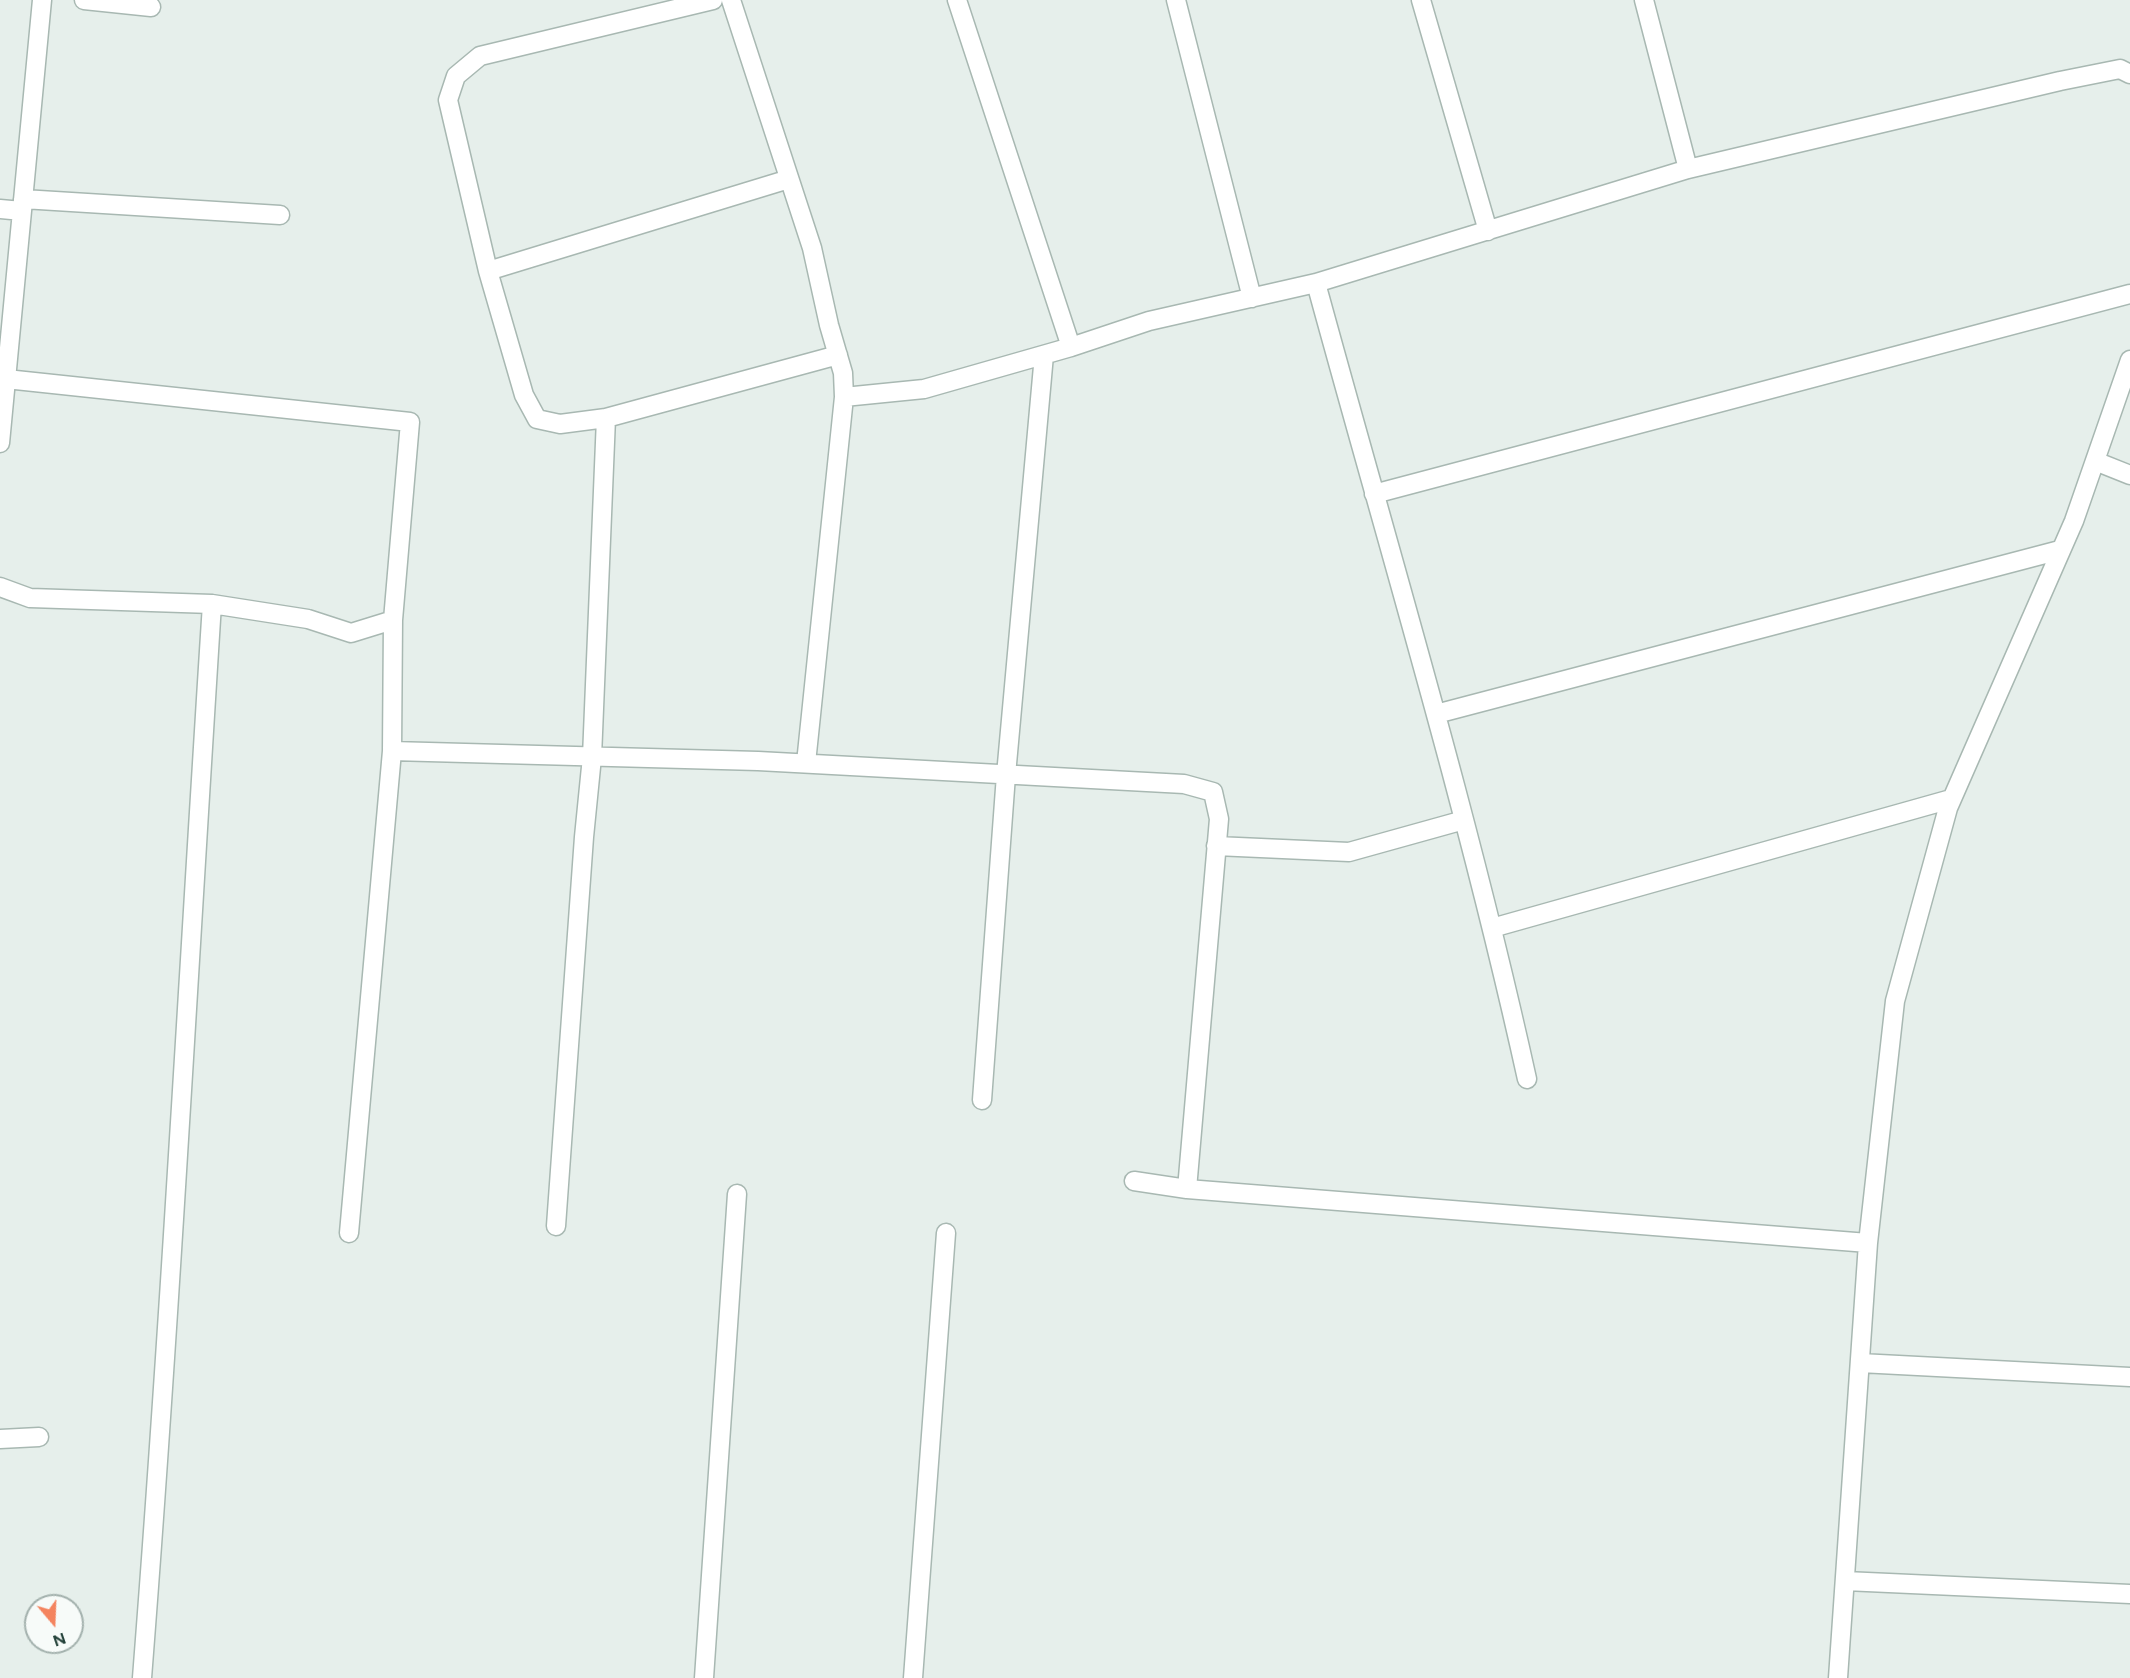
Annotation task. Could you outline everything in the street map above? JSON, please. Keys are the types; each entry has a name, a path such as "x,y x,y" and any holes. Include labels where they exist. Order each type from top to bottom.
{"street":[{"path":"0,443 42,0"},
{"path":"84,0 151,7"},
{"path":"713,0 480,56 456,76 448,100 488,272 524,395 537,419 560,424 606,418 838,355"},
{"path":"731,0 812,248 843,373 844,397 806,764"},
{"path":"957,0 1071,347"},
{"path":"1176,0 1252,298"},
{"path":"1421,0 1488,231"},
{"path":"1644,0 1688,169"},
{"path":"844,397 924,389 1071,347 1149,321 1316,283 1688,169 2060,81 2120,69 2130,74"},
{"path":"488,272 789,180"},
{"path":"0,209 23,205 280,215"},
{"path":"1316,283 1436,714 1492,928 1527,1079"},
{"path":"1374,494 2130,294"},
{"path":"982,1100 1006,775 1044,355"},
{"path":"1838,1678 1868,1244 1895,1001 1952,799 2074,521 2130,360"},
{"path":"6,379 410,422 393,620 392,752 350,1233"},
{"path":"556,1226 584,837 592,757 606,418"},
{"path":"2095,461 2130,475"},
{"path":"1436,714 2060,550"},
{"path":"0,587 30,598 212,604 308,619 351,633 393,620"},
{"path":"142,1678 159,1459 212,604"},
{"path":"392,752 806,764 1184,784 1213,792 1219,819 1187,1189"},
{"path":"1492,928 1952,799"},
{"path":"1216,846 1349,852 1464,820"},
{"path":"1134,1180 1187,1189 1868,1244"},
{"path":"704,1678 737,1194"},
{"path":"914,1678 946,1233"},
{"path":"1860,1363 2130,1377"},
{"path":"0,1439 39,1437"},
{"path":"1845,1581 2130,1594"}]}
